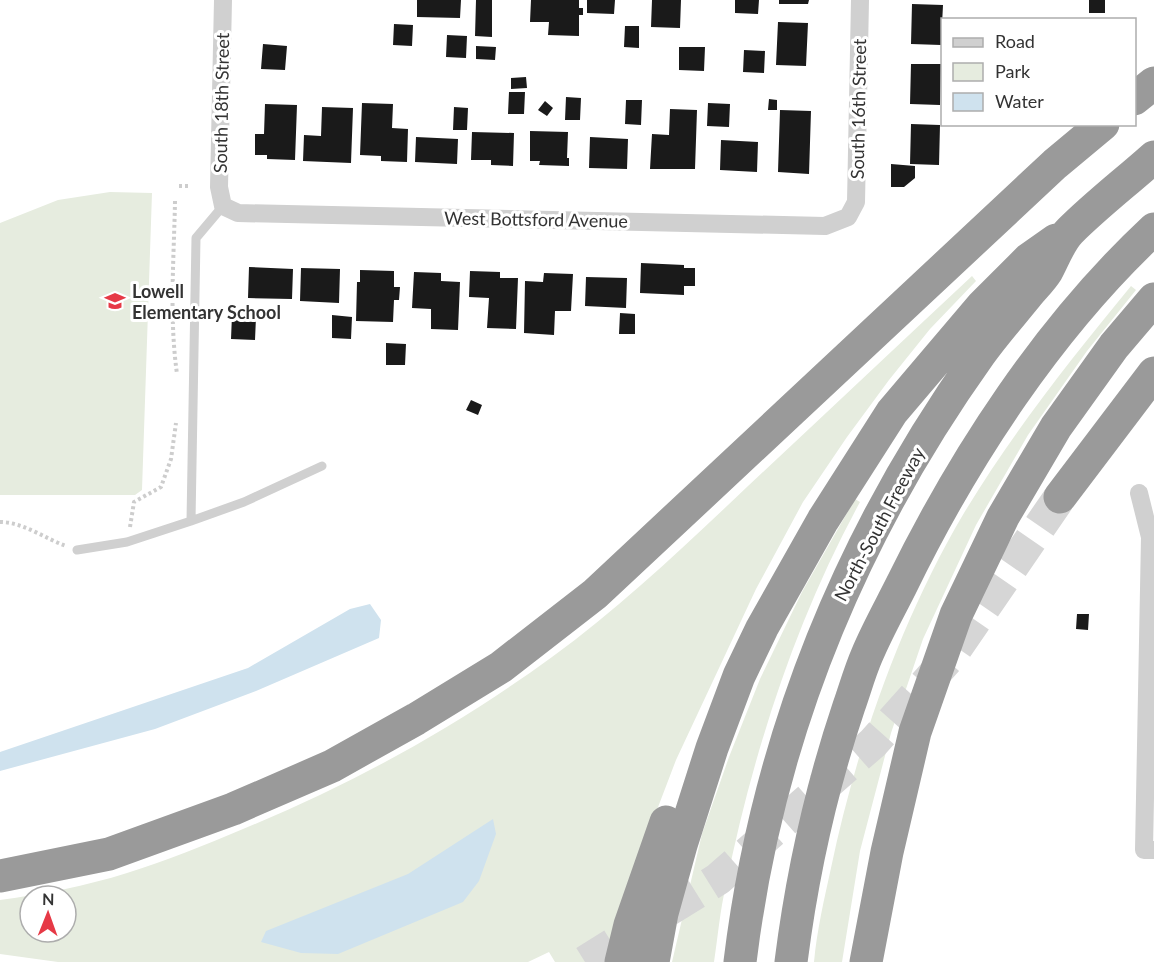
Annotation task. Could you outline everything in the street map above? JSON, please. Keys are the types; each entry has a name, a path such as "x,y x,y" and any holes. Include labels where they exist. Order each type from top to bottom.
{"highway":[{"path":"1136,97 1154,83"},
{"path":"0,876 109,854 233,809 332,766 416,719 501,667 595,594 1055,164 1101,126"},
{"name":"North-South Freeway","path":"740,962 750,893 768,806 794,715 826,626 861,550 918,448 980,353 1046,273 1068,233 1154,157"},
{"path":"791,962 798,906 830,762 867,655 923,541 966,466 1003,409 1067,322 1154,229"},
{"path":"653,962 662,913 712,748 740,676 762,628 823,520 892,412 982,306 1029,259 1068,233"},
{"path":"869,954 887,852 915,732 956,615 1004,517 1056,427 1114,346 1154,299"},
{"path":"1060,497 1154,373"},
{"path":"621,962 630,925 672,806 692,764 712,748"}],"street":[{"name":"South 18th Street","path":"223,0 219,188 224,206"},
{"name":"South 16th Street","path":"848,217 856,202 860,0"},
{"name":"West Bottsford Avenue","path":"224,206 238,213 825,226 848,217"},
{"path":"1139,493 1150,537 1149,850"}],"lane":[{"path":"191,521 196,238 224,206"},
{"path":"77,550 127,542 191,521 244,502 322,466"}],"path":[{"path":"179,186 190,186"},
{"path":"175,201 174,353 177,375"},
{"path":"127,542 135,502 161,487 171,459 177,416"},
{"path":"0,522 35,532 77,550"}],"green space":[{"path":"110,192 152,193 142,490 135,495 0,495 0,223 58,200"},
{"path":"972,276 976,281 930,329 847,437 803,502 756,589 676,760 639,857 608,962 555,962 549,952 528,962 58,962 0,954 0,900 18,897 18,944 78,944 78,886 142,868 243,829 324,793 403,752 516,683 578,638 701,531"},
{"path":"1131,286 1136,290 1087,351 1028,435 976,525 923,639 891,733 860,851 842,962 814,962 826,892 853,777 883,685 920,596 964,513 1002,454"},
{"path":"855,499 860,502 815,593 763,737 724,894 714,962 672,962 702,834 729,757 760,679 802,592"}],"water":[{"path":"370,604 381,620 379,638 256,691 155,729 0,771 0,752 248,668 350,609"},
{"path":"493,819 496,834 479,881 463,902 338,954 301,953 261,942 266,931 408,874"}],"building":[{"path":"417,0 461,0 460,18 417,17"},
{"path":"476,0 492,0 492,37 475,36"},
{"path":"531,0 579,0 579,8 583,8 583,15 579,15 579,36 548,35 549,22 530,22"},
{"path":"587,0 615,0 614,14 587,13"},
{"path":"652,0 681,0 680,28 651,27"},
{"path":"735,0 759,0 758,14 735,13"},
{"path":"779,0 809,0 808,4 779,4"},
{"path":"1089,0 1105,0 1105,13 1089,13"},
{"path":"912,4 943,5 941,45 911,44"},
{"path":"778,22 808,23 806,66 776,65"},
{"path":"394,24 413,25 412,46 393,45"},
{"path":"625,26 639,26 639,48 624,47"},
{"path":"447,35 467,36 466,58 446,57"},
{"path":"263,44 287,46 285,70 261,69"},
{"path":"476,46 496,47 495,60 476,59"},
{"path":"679,47 705,47 704,71 679,70"},
{"path":"744,50 765,51 764,73 743,72"},
{"path":"911,64 941,64 940,105 910,104"},
{"path":"526,77 527,88 511,89 511,78"},
{"path":"509,92 525,92 524,114 508,114"},
{"path":"566,97 581,98 580,120 565,120"},
{"path":"769,99 777,100 777,110 768,110"},
{"path":"626,100 642,100 641,125 625,124"},
{"path":"545,101 553,108 547,116 538,110"},
{"path":"362,103 393,104 392,128 408,129 407,162 381,161 381,156 360,155"},
{"path":"708,103 730,104 729,127 707,126"},
{"path":"265,104 297,105 295,160 267,159 267,155 255,155 255,134 264,134"},
{"path":"322,107 353,108 351,163 303,161 304,135 321,136"},
{"path":"454,107 468,108 467,130 453,130"},
{"path":"670,109 697,110 695,169 650,169 652,134 669,135"},
{"path":"780,110 811,111 809,174 778,172"},
{"path":"911,124 940,125 939,165 910,164"},
{"path":"530,131 568,132 569,166 539,165 540,161 530,161"},
{"path":"472,132 514,133 513,166 491,165 491,160 471,160"},
{"path":"416,137 458,139 457,164 415,162"},
{"path":"590,137 628,139 627,169 589,168"},
{"path":"721,140 758,142 757,172 720,170"},
{"path":"891,164 915,166 915,178 904,187 891,187"},
{"path":"641,263 684,265 684,268 695,268 695,286 684,286 684,295 640,293"},
{"path":"249,267 293,269 292,299 248,298"},
{"path":"301,268 340,269 339,303 300,301"},
{"path":"360,270 394,271 394,287 400,287 399,300 394,300 393,322 356,321 357,282 360,282"},
{"path":"470,271 500,272 500,278 518,278 516,329 487,328 489,298 469,297"},
{"path":"414,272 441,273 441,281 460,282 458,330 431,329 431,309 412,308"},
{"path":"544,273 573,274 571,311 555,311 554,335 524,333 525,281 543,282"},
{"path":"586,277 627,278 626,308 585,306"},
{"path":"620,313 635,314 635,334 619,334"},
{"path":"232,315 256,317 255,340 231,339"},
{"path":"332,315 352,317 351,339 332,338"},
{"path":"386,343 406,344 405,365 386,365"},
{"path":"471,400 482,405 478,415 466,410"},
{"path":"1077,614 1089,614 1088,630 1076,629"}],"tunnel":[{"path":"585,962 718,879 873,743 952,654 1060,497"}],"place":[{"name":"Lowell Elementary School","path":"115,301"}]}
